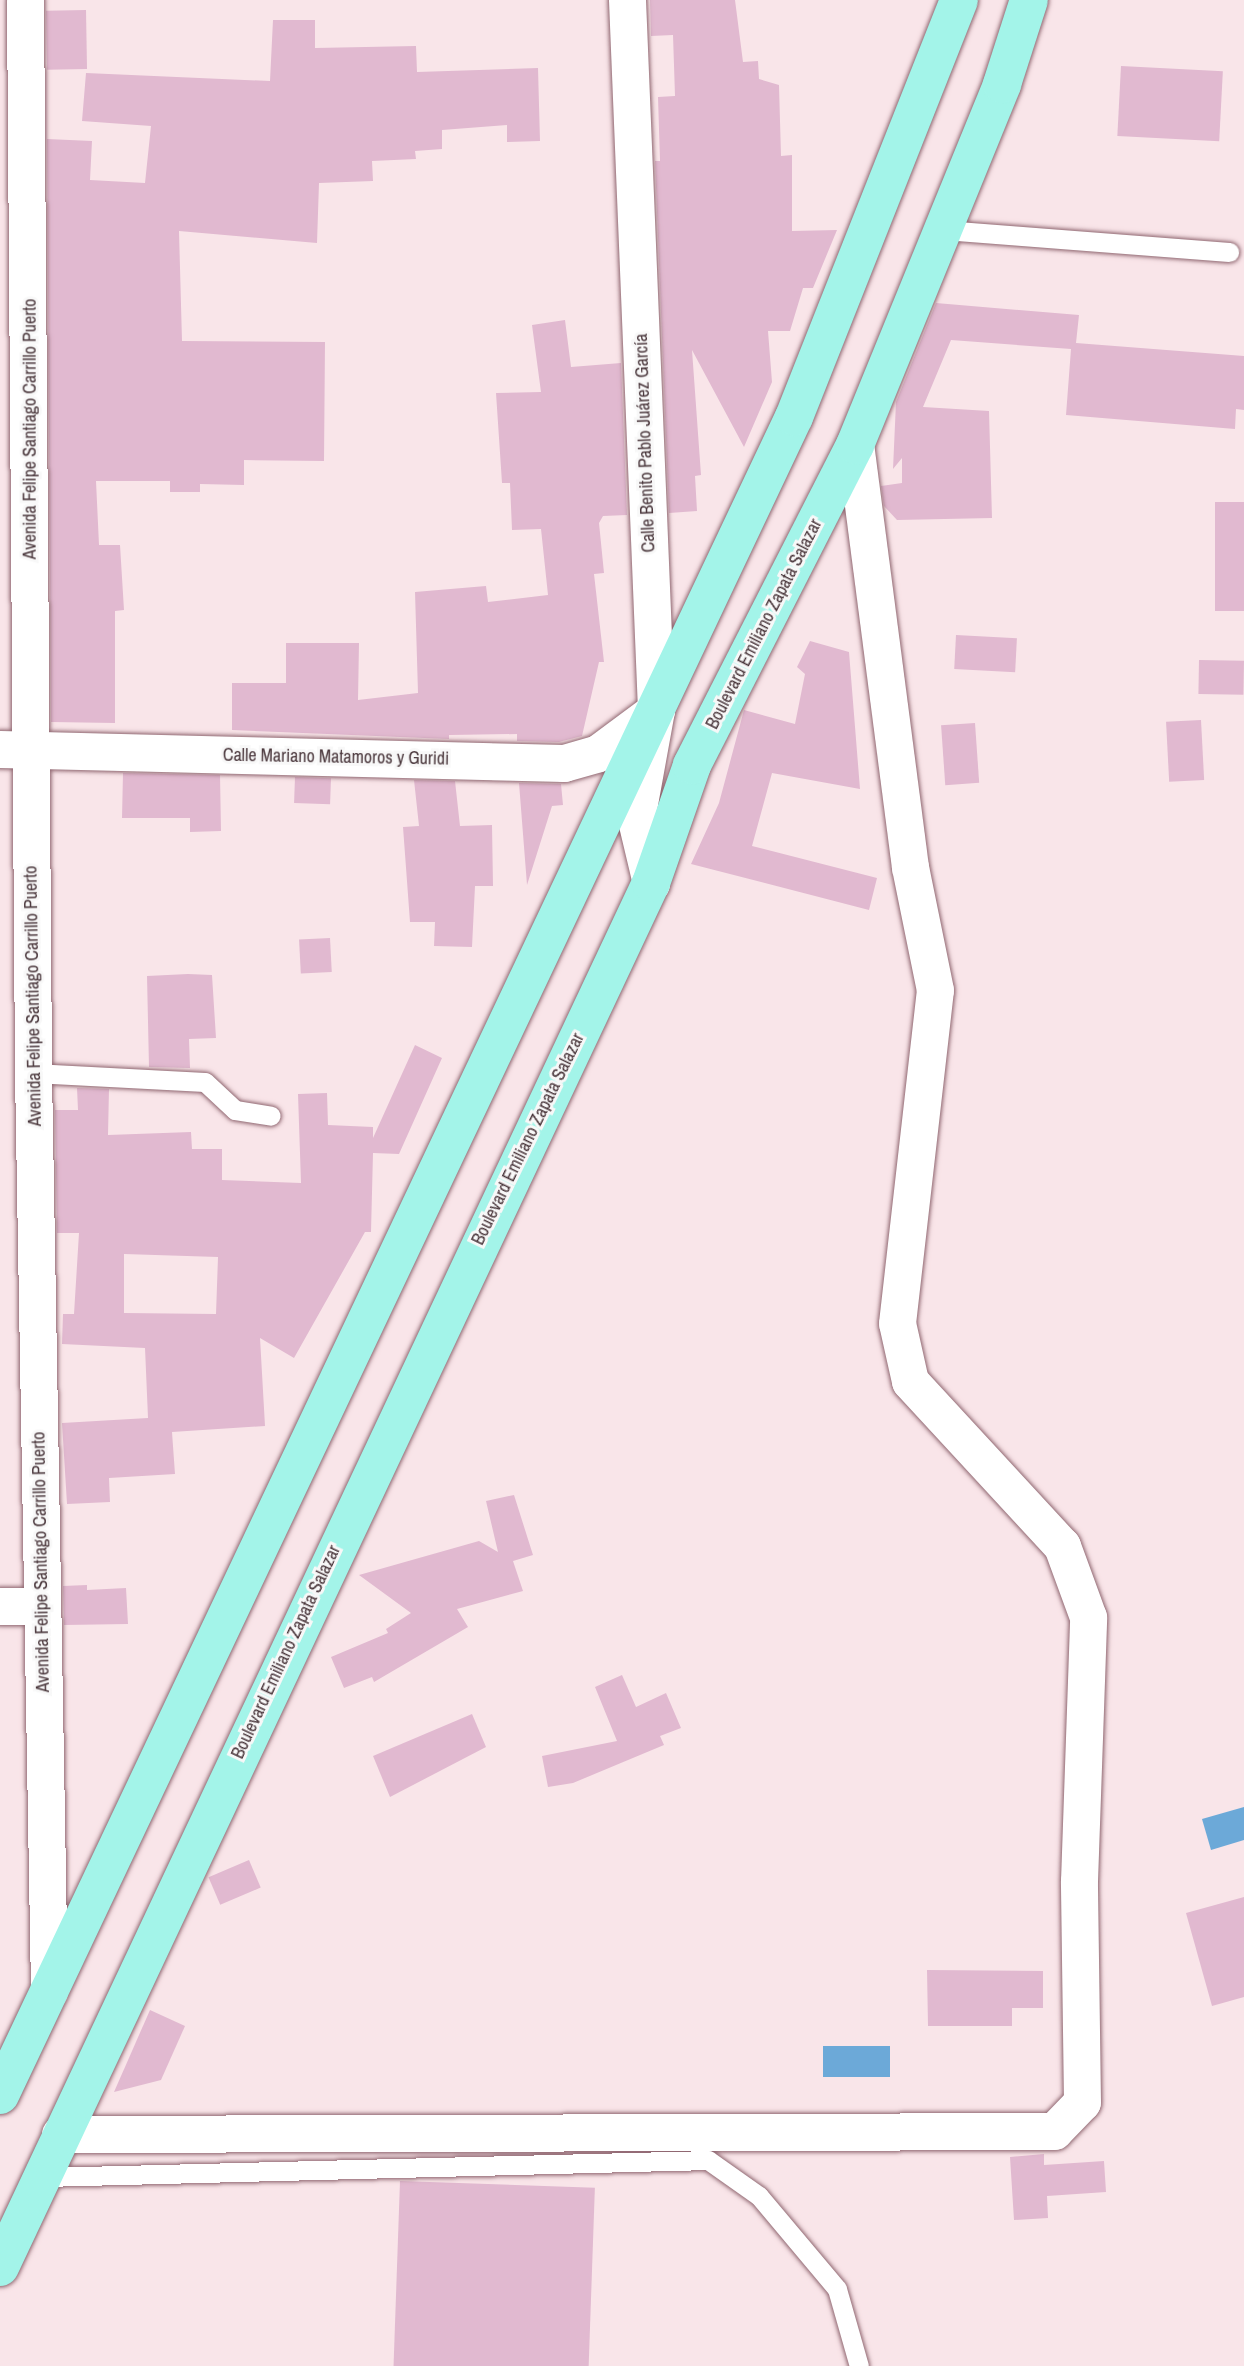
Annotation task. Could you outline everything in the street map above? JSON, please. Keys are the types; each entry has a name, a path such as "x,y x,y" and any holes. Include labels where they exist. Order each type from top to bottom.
{"main road":[{"path":"0,2095 656,710 677,657 794,416 959,0"},
{"name":"Boulevard Emiliano Zapata Salazar","path":"0,2267 43,2177 60,2134 650,883 692,765 855,445 1002,84 1029,0"},
{"path":"677,657 728,696"}],"street":[{"name":"Avenida Felipe Santiago Carrillo Puerto","path":"25,0 16,750 33,1073 49,1991"},
{"name":"Calle Benito Pablo Juárez García","path":"628,0 656,710 636,820 650,883"},
{"path":"60,2134 1054,2131 1082,2102 1079,1881 1088,1617 1062,1546 910,1381 897,1323 935,990 910,867 855,445"},
{"name":"Calle Mariano Matamoros y Guridi","path":"16,750 565,763 598,753 656,710"},
{"path":"0,1606 41,1606"}],"lane":[{"path":"944,230 1229,251"},
{"path":"33,1073 205,1082 235,1110 271,1116"},
{"path":"43,2177 708,2160 759,2196 837,2289 859,2366"}],"water":[{"path":"1244,1807 1244,1840 1211,1850 1202,1819"},
{"path":"823,2046 890,2046 890,2077 823,2077"}],"building":[{"path":"650,0 735,0 743,62 758,61 759,79 779,85 781,156 792,155 792,231 837,230 813,288 803,288 790,331 768,331 772,382 744,447 692,350 701,475 695,476 697,511 669,513 655,161 660,161 658,97 675,96 673,35 651,36"},
{"path":"86,10 87,69 47,70 46,11"},
{"path":"273,20 315,20 315,48 416,46 417,72 538,68 540,141 507,142 507,125 442,130 442,149 415,151 416,159 372,161 373,181 319,183 317,243 179,231 182,341 325,342 324,461 244,460 244,485 200,484 200,492 170,492 170,481 96,481 99,545 120,545 124,610 115,611 115,723 51,722 47,139 92,141 90,180 145,183 151,126 82,121 86,73 270,81"},
{"path":"1121,66 1223,71 1219,141 1117,136"},
{"path":"936,303 1079,315 1076,343 1244,356 1244,410 1236,409 1235,429 1066,415 1071,349 951,340 923,407 989,411 992,518 897,520 884,506 881,486 902,483 902,458 893,469 896,402"},
{"path":"565,320 571,367 621,363 627,515 603,516 599,523 604,573 594,574 604,662 599,662 582,736 559,742 517,741 517,734 449,735 449,739 232,730 232,683 286,683 286,643 359,643 358,700 418,693 415,592 486,586 488,602 548,595 541,529 512,530 510,483 502,483 496,393 541,392 532,325"},
{"path":"1215,502 1244,502 1244,611 1215,611"},
{"path":"956,635 1017,638 1015,672 954,669"},
{"path":"810,641 849,652 860,789 772,773 752,846 877,878 869,910 691,864 719,803 744,710 795,724 805,674 797,667"},
{"path":"1199,660 1244,661 1243,695 1198,694"},
{"path":"1201,720 1204,780 1169,782 1166,722"},
{"path":"975,723 979,783 945,785 941,725"},
{"path":"123,773 220,775 221,831 190,832 190,818 122,818"},
{"path":"295,777 331,778 330,804 294,803"},
{"path":"414,780 455,781 460,826 492,825 493,886 475,886 472,947 434,946 435,922 410,922 403,827 419,826"},
{"path":"519,783 561,784 563,805 552,806 527,885"},
{"path":"330,938 332,972 301,974 299,940"},
{"path":"212,975 216,1038 189,1039 190,1068 149,1067 147,976"},
{"path":"415,1045 442,1058 399,1154 373,1153 371,1232 365,1232 294,1358 260,1338 265,1426 172,1432 175,1474 109,1478 110,1502 67,1504 62,1423 148,1418 145,1348 62,1344 63,1314 74,1314 79,1233 57,1233 55,1110 78,1110 77,1088 109,1089 108,1135 191,1132 192,1149 222,1149 222,1180 301,1183 298,1094 327,1093 328,1125 373,1127 373,1138","holes":["124,1254 218,1257 216,1314 124,1313"]},
{"path":"514,1495 533,1555 513,1561 523,1591 457,1609 468,1627 374,1682 372,1677 344,1688 331,1657 388,1633 386,1629 411,1613 359,1575 479,1541 498,1552 486,1501"},
{"path":"87,1585 87,1590 126,1588 128,1624 64,1625 63,1586"},
{"path":"622,1675 636,1707 666,1693 681,1728 660,1736 664,1745 573,1783 548,1787 542,1756 617,1741 595,1687"},
{"path":"472,1714 486,1747 390,1797 373,1756"},
{"path":"249,1860 261,1888 220,1905 208,1877"},
{"path":"1244,1897 1244,1997 1212,2006 1186,1913"},
{"path":"927,1970 1043,1971 1043,2008 1012,2008 1012,2026 928,2026"},
{"path":"150,2010 185,2026 161,2080 114,2092"},
{"path":"1044,2154 1044,2165 1104,2161 1106,2192 1047,2196 1048,2218 1014,2220 1010,2157"},
{"path":"400,2181 595,2188 589,2366 394,2366"}]}
